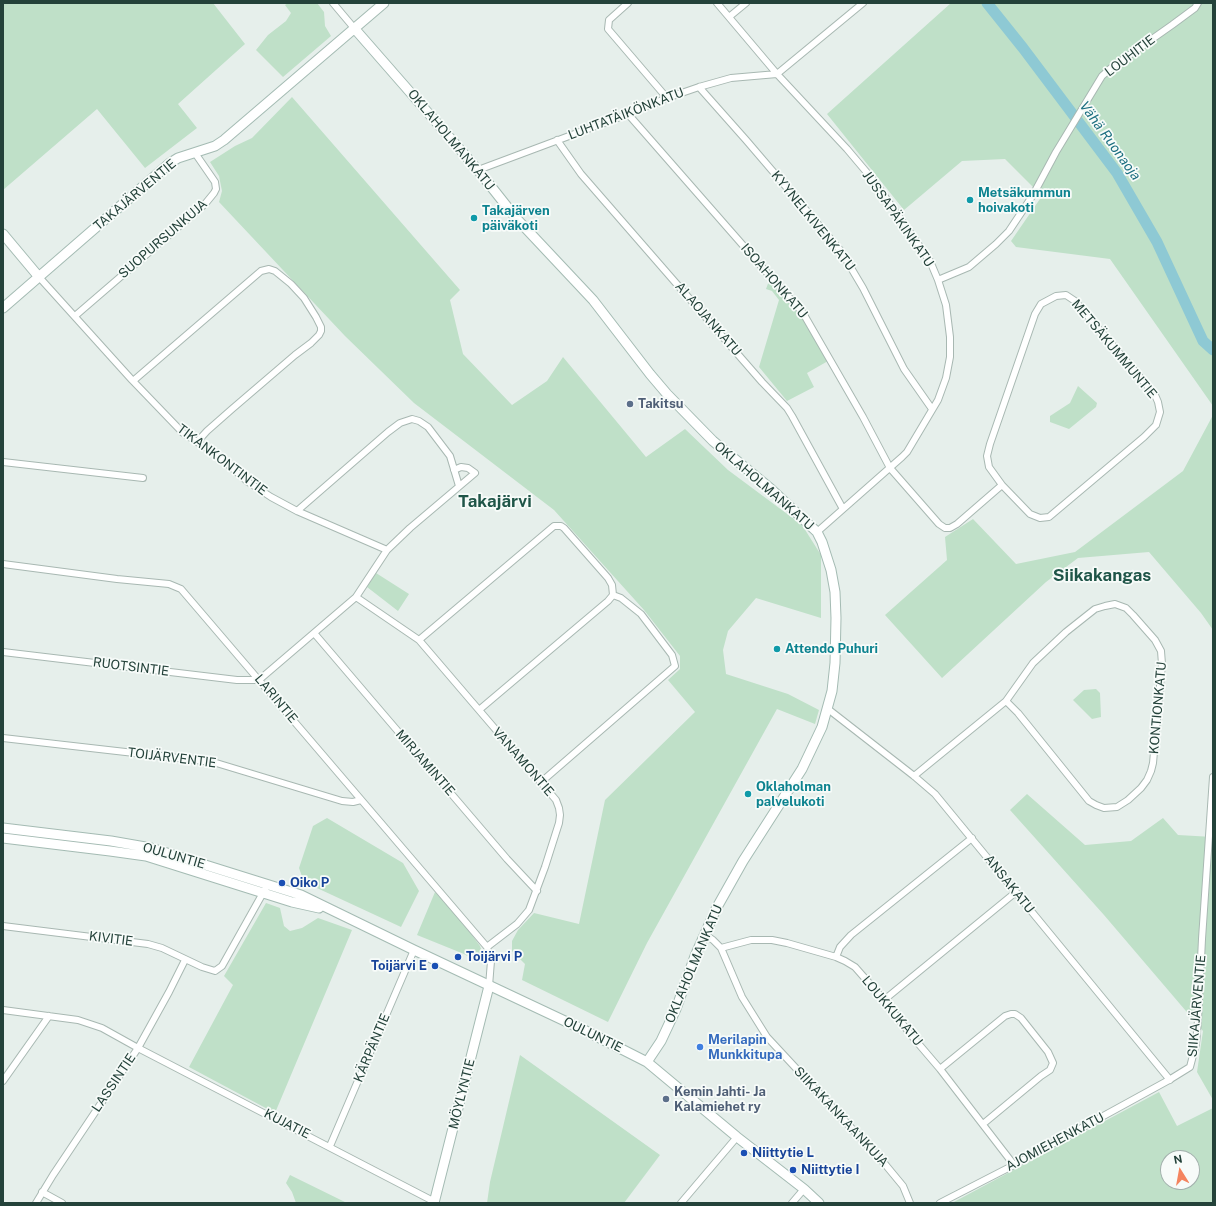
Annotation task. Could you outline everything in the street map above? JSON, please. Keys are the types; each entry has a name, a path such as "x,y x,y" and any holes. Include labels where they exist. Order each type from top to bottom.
{"street":[{"name":"OKLAHOLMANKATU","path":"333,3 478,170 516,218 593,300 667,394 713,441 771,489 817,532 828,557 835,592 835,663 832,691 818,738 802,769 743,861 716,909 704,934 676,1009 661,1041 646,1062"},
{"name":"TAKAJÄRVENTIE","path":"3,308 170,163 178,158 209,148 224,140 384,3"},
{"path":"628,3 609,20 608,29 667,98"},
{"name":"JUSSAPÄKINKATU","path":"717,3 778,74 847,149 874,181 934,269 946,305 950,336 950,357 942,389 932,409 907,452 817,532"},
{"path":"729,17 746,3"},
{"path":"778,74 863,3"},
{"name":"LOUHITIE","path":"938,280 970,267 1009,231 1033,195 1056,152 1102,76 1111,68 1196,8 1198,3"},
{"name":"LUHTATÄIKÖNKATU","path":"478,170 699,87 731,78 778,74"},
{"name":"KYYNELKIVENKATU","path":"699,87 841,252 863,288 904,369 932,409"},
{"name":"ISOAHONKATU","path":"628,114 803,312 863,417 890,468"},
{"name":"ALAOJANKATU","path":"557,140 581,174 762,382 787,408 843,509"},
{"name":"SUOPURSUNKUJA","path":"75,316 205,204 214,194 216,190 214,182 195,153"},
{"path":"3,234 39,277"},
{"path":"133,381 258,273 266,269 278,273 304,298 316,316 321,327 321,331 312,343 295,355 206,431 197,442"},
{"name":"TIKANKONTINTIE","path":"39,277 133,381 183,433 216,454 259,490 297,511 386,550"},
{"name":"METSÄKUMMUNTIE","path":"1056,296 1068,296 1075,301 1155,395 1160,408 1158,420 1152,431 1049,517 1040,518 1030,514 1002,485 991,471 988,463 987,456 990,444 1039,307 1043,302 1056,296"},
{"path":"297,511 400,422 407,420 415,419 428,427 450,456 459,486"},
{"path":"3,462 143,478"},
{"path":"260,680 356,597 386,550 475,473 468,468 461,467 454,470"},
{"path":"890,468 939,524 945,528 950,528 957,524 1002,485"},
{"path":"418,640 550,528 556,525 566,529 577,544 608,578 612,585 613,595 608,601 479,710"},
{"name":"LARINTIE","path":"3,564 174,585 185,593 487,947"},
{"path":"540,783 675,666 672,655 641,614 621,598 613,595"},
{"name":"VANAMONTIE","path":"356,597 418,640 556,800 560,815 559,823 529,910 522,919 487,947"},
{"name":"KONTIONKATU","path":"914,776 1006,701 1026,672 1038,658 1090,612 1099,607 1114,604 1126,608 1156,640 1161,651 1162,664 1151,771 1141,788 1128,800 1117,807 1104,808 1089,801 1018,713 1006,701"},
{"name":"MIRJAMINTIE","path":"314,633 536,891"},
{"name":"RUOTSINTIE","path":"3,652 237,680 260,680"},
{"name":"ANSAKATU","path":"828,708 935,794 1170,1080"},
{"name":"TOIJÄRVENTIE","path":"3,738 213,762 342,802 361,800"},
{"name":"SIIKAJÄRVENTIE","path":"1170,1080 1190,1068 1196,1044 1213,777"},
{"name":"OULUNTIE","path":"3,828 111,841 151,848 301,895 584,1030 646,1062 804,1189 819,1203"},
{"name":"OULUNTIE","path":"3,838 110,850 146,856 264,893 337,913"},
{"path":"836,958 840,947 851,935 972,838"},
{"path":"264,893 268,884"},
{"path":"884,1000 1016,892"},
{"name":"KIVITIE","path":"3,926 148,944 162,948 184,960 215,971 222,966 264,893"},
{"name":"SIIKAKANKAANKUJA","path":"704,934 721,948 742,997 767,1037 889,1168 903,1186 910,1203"},
{"name":"LOUKKUKATU","path":"721,948 751,940 772,940 836,958 855,967 884,1000 910,1035 940,1068 1014,1165"},
{"path":"487,947 491,961 489,986"},
{"name":"KÄRPÄNTIE","path":"330,1146 414,950"},
{"name":"LASSINTIE","path":"36,1203 138,1048 172,988 184,960"},
{"name":"MÖYLYNTIE","path":"434,1202 489,986"},
{"name":"KUJATIE","path":"3,1010 78,1020 102,1028 138,1048 330,1146 434,1202"},
{"path":"940,1068 1005,1016 1013,1014 1021,1018 1050,1055 1053,1063 1052,1068 983,1124"},
{"path":"3,1081 49,1016"},
{"name":"AJOMIEHENKATU","path":"940,1203 1014,1165 1170,1080"},
{"path":"681,1203 738,1137"},
{"path":"792,1203 804,1189"},
{"path":"42,1192 62,1203"}],"green space":[{"path":"3,3 213,3 245,44 178,104 197,128 145,168 97,109 3,190"},
{"path":"288,3 317,3 324,12 325,26 331,36 283,77 256,50 268,35 286,21 291,13 285,5"},
{"path":"951,3 1213,3 1213,406 1110,259 1016,247 1011,241 1042,196 1005,159 962,161 904,210 827,114"},
{"path":"292,97 460,290 450,300 463,354 512,405 547,381 563,357 646,457 685,429 728,470 802,525 821,555 821,618 756,598 728,631 723,650 726,674 788,694 819,710 815,724 777,709 647,943 608,1022 522,980 525,964 512,951 512,941 518,930 534,913 579,924 605,800 695,712 668,680 680,669 680,656 644,610 554,510 414,403 345,336 219,202 222,191 219,176 210,162 235,146 252,138"},
{"path":"769,281 789,299 805,319 828,361 807,373 814,387 787,401 759,367 779,300 772,291 766,289"},
{"path":"1078,386 1097,403 1096,407 1069,429 1050,422 1050,416 1070,403"},
{"path":"1213,415 1213,630 1201,613 1149,552 1078,558 1046,582 942,678 885,615 947,560 945,537 973,519 1016,564 1075,552 1183,471"},
{"path":"376,573 409,594 398,611 367,587"},
{"path":"1096,689 1100,693 1101,717 1092,719 1073,700 1084,690"},
{"path":"1027,794 1085,845 1131,841 1163,818 1178,835 1213,837 1213,1100 1197,1072 1203,1031 1104,915 1010,810"},
{"path":"327,818 403,863 419,891 401,927 304,882 299,868 313,826"},
{"path":"435,892 464,924 480,946 484,957 482,961 477,962 464,954 417,935"},
{"path":"266,903 280,908 284,926 290,931 302,928 318,918 352,930 275,1113 189,1067 233,985 224,976"},
{"path":"520,1055 660,1155 624,1203 487,1203 490,1182"},
{"path":"1159,1092 1177,1126 1213,1108 1213,1203 952,1203"},
{"path":"290,1175 347,1203 296,1203 292,1192 286,1183"}],"waterway":[{"name":"Vähä Ruonaoja","path":"987,3 1023,48 1117,173 1157,242 1203,341 1213,350"}],"place":[{"name":"Metsäkummun hoivakoti","path":"970,200"},
{"name":"Takajärven päiväkoti","path":"474,218"},
{"name":"Takitsu","path":"630,404"},
{"name":"Attendo Puhuri","path":"777,649"},
{"name":"Oklaholman palvelukoti","path":"748,794"},
{"name":"Oiko P","path":"282,883"},
{"name":"Toijärvi P","path":"458,957"},
{"name":"Toijärvi E","path":"435,966"},
{"name":"Merilapin Munkkitupa","path":"700,1047"},
{"name":"Kemin Jahti- Ja Kalamiehet ry","path":"666,1099"},
{"name":"Niittytie L","path":"744,1153"},
{"name":"Niittytie I","path":"793,1170"}],"district":[{"name":"Takajärvi","path":"495,502"},
{"name":"Siikakangas","path":"1102,576"}]}
